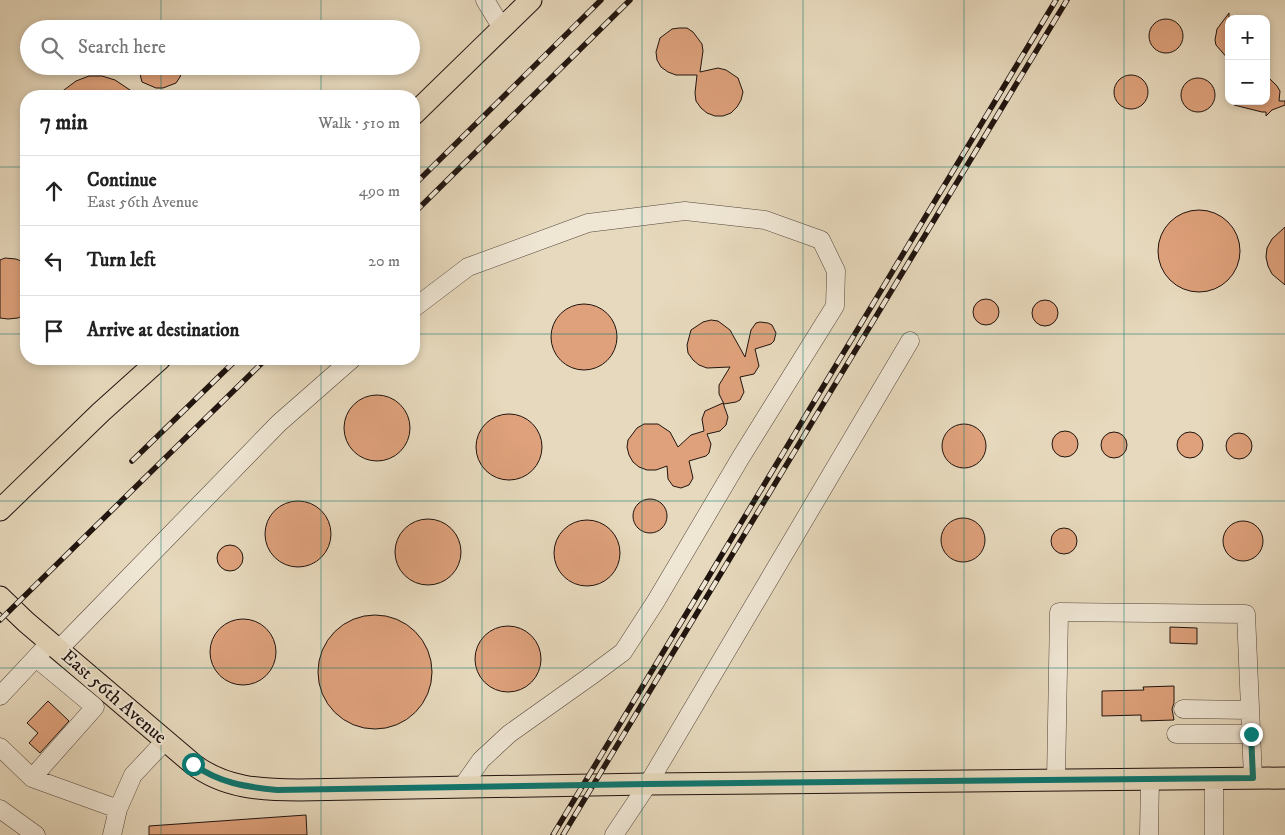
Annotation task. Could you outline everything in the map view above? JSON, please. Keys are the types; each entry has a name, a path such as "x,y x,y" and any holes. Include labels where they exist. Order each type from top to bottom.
{"main road":[{"path":"420,108 531,0"},
{"path":"0,510 101,412 153,365"},
{"name":"East 56th Avenue","path":"0,597 48,650 201,771 221,781 243,786 299,790 648,784 1285,778"}],"street":[{"path":"485,0 502,28"},
{"path":"420,303 468,267 588,223 685,211 765,220 821,240 836,271 835,306 740,457 656,601 623,652 509,734 482,760 462,787"},
{"path":"614,835 648,784 910,341"},
{"path":"0,696 279,423 345,365"},
{"path":"1056,780 1059,612 1246,614 1253,778"},
{"path":"32,778 95,707 48,650"},
{"path":"1183,709 1250,710"},
{"path":"1176,734 1251,734"},
{"path":"112,835 118,809 133,775 165,741"},
{"path":"0,747 32,778 118,809"},
{"path":"1150,779 1150,835"},
{"path":"1214,779 1214,835"},
{"path":"0,809 36,835"}],"building":[{"path":"1225,18 1225,55 1216,45 1217,29"},
{"path":"1166,19 1178,24 1183,36 1178,48 1166,53 1154,48 1149,36 1154,24"},
{"path":"687,28 693,32 702,44 700,72 718,68 726,70 738,78 743,92 737,107 731,113 715,116 707,113 696,101 697,75 676,75 661,67 657,60 656,52 660,38 672,29"},
{"path":"140,75 181,75 176,83 163,88 156,88 142,82"},
{"path":"1131,75 1143,80 1148,92 1143,104 1131,109 1119,104 1114,92 1119,80"},
{"path":"89,76 102,76 115,80 130,90 64,90 76,81"},
{"path":"1198,78 1210,83 1215,95 1210,107 1198,112 1186,107 1181,95 1186,83"},
{"path":"1270,79 1280,91 1279,101 1285,101 1285,105 1272,110 1266,116 1266,112 1234,105 1270,105"},
{"path":"1199,210 1215,213 1228,222 1237,235 1240,251 1237,267 1228,280 1215,289 1199,292 1183,289 1170,280 1161,267 1158,251 1161,235 1170,222 1183,213"},
{"path":"1285,227 1285,285 1272,274 1266,257 1267,248 1272,239"},
{"path":"5,258 20,261 20,317 18,318 0,318 0,260"},
{"path":"986,299 995,303 999,312 995,321 986,325 977,321 973,312 977,303"},
{"path":"1045,300 1054,304 1058,313 1054,322 1045,326 1036,322 1032,313 1036,304"},
{"path":"578,304 590,304 602,309 612,319 617,331 615,350 602,365 590,370 578,370 566,365 556,355 551,343 551,331 556,319 566,309"},
{"path":"718,321 730,330 745,357 751,330 756,323 772,325 776,333 771,344 755,349 759,366 754,374 740,377 744,392 740,400 736,402 724,404 719,394 719,385 730,367 707,368 699,365 688,353 687,345 691,330 703,322"},
{"path":"371,395 383,395 395,400 405,410 410,422 408,441 395,456 383,461 371,461 359,456 349,446 344,434 344,422 349,410 359,400"},
{"path":"723,403 728,417 726,425 720,431 707,434 711,444 709,453 706,456 689,461 693,478 689,485 681,488 673,486 668,479 667,466 656,470 647,470 633,462 627,447 628,440 637,428 644,424 658,424 670,432 678,447 691,435 704,431 702,419 705,411"},
{"path":"503,414 515,414 527,419 537,429 542,441 540,460 527,475 515,480 503,480 491,475 481,465 476,453 476,441 481,429 491,419"},
{"path":"960,424 968,424 980,430 986,446 980,462 968,468 960,468 948,462 942,450 942,442 948,430"},
{"path":"1065,431 1074,435 1078,444 1074,453 1065,457 1056,453 1052,444 1056,435"},
{"path":"1114,432 1123,436 1127,445 1123,454 1114,458 1105,454 1101,445 1105,436"},
{"path":"1190,432 1199,436 1203,445 1199,454 1190,458 1181,454 1177,445 1181,436"},
{"path":"1239,433 1248,437 1252,446 1248,455 1239,459 1230,455 1226,446 1230,437"},
{"path":"650,499 662,504 667,516 662,528 650,533 638,528 633,516 638,504"},
{"path":"292,501 304,501 316,506 326,516 331,528 329,547 316,562 304,567 292,567 280,562 270,552 265,540 265,528 270,516 280,506"},
{"path":"963,518 975,522 981,528 985,540 981,552 975,558 963,562 951,558 945,552 941,540 945,528 951,522"},
{"path":"422,519 434,519 446,524 456,534 461,546 459,565 446,580 434,585 422,585 410,580 400,570 395,558 395,546 400,534 410,524"},
{"path":"581,520 593,520 605,525 615,535 620,547 618,566 605,581 593,586 581,586 569,581 559,571 554,559 554,547 559,535 569,525"},
{"path":"1247,521 1254,524 1260,530 1263,541 1262,549 1254,558 1247,561 1239,561 1232,558 1224,549 1223,537 1226,530 1235,522"},
{"path":"1064,528 1073,532 1077,541 1073,550 1064,554 1055,550 1051,541 1055,532"},
{"path":"230,545 239,549 243,558 239,567 230,571 221,567 217,558 221,549"},
{"path":"375,615 397,619 415,632 428,650 432,672 428,694 415,712 397,725 375,729 353,725 335,712 322,694 318,672 322,650 335,632 353,619"},
{"path":"237,619 249,619 261,624 271,634 276,646 274,665 261,680 249,685 237,685 225,680 215,670 210,658 210,646 215,634 225,624"},
{"path":"502,626 514,626 526,631 536,641 541,653 539,672 526,687 514,692 502,692 490,687 480,677 475,665 475,653 480,641 490,631"},
{"path":"1170,627 1197,628 1197,644 1170,643"},
{"path":"1174,686 1172,709 1174,720 1141,721 1141,715 1102,716 1102,691 1144,690 1143,687"},
{"path":"48,701 69,721 40,753 29,743 38,733 27,723"},
{"path":"306,815 307,835 149,835 149,826"}],"railway":[{"path":"420,179 601,0"},
{"path":"420,207 630,0"},
{"path":"553,835 1056,0"},
{"path":"563,835 1067,0"},
{"path":"132,461 231,365"},
{"path":"0,620 260,365"}],"route":[{"path":"193,764 201,771 221,781 277,790 1253,778 1251,734"}]}
